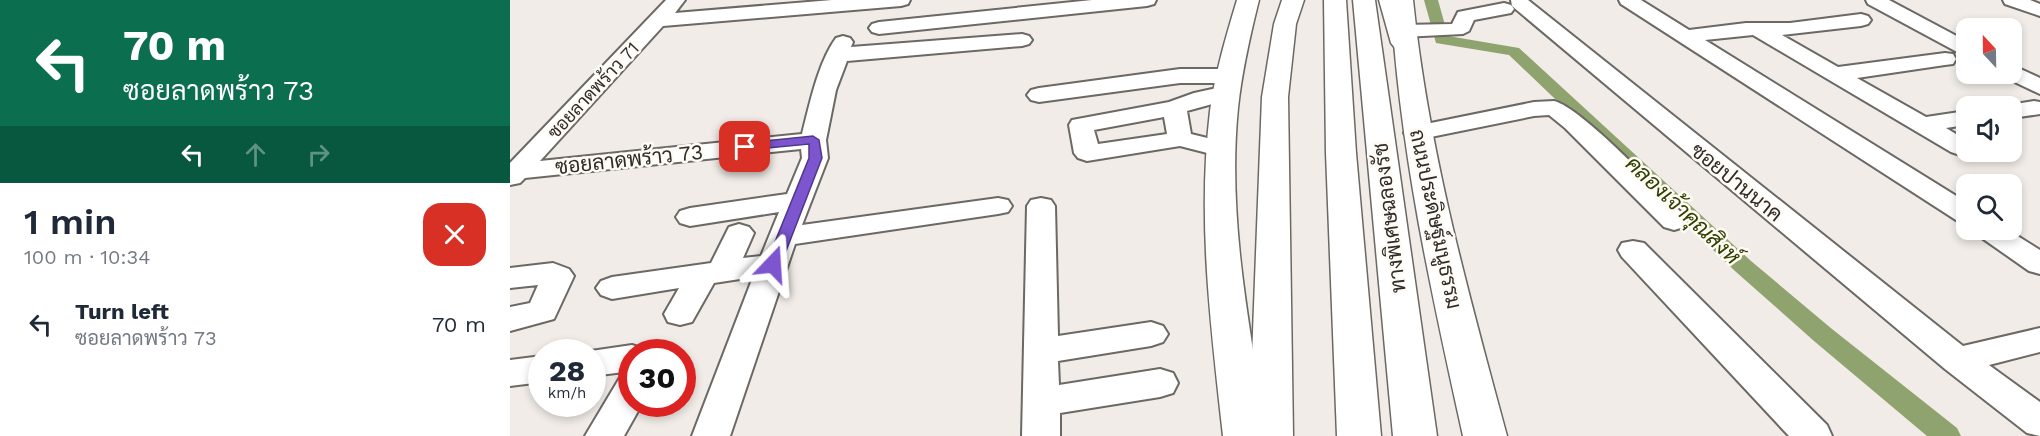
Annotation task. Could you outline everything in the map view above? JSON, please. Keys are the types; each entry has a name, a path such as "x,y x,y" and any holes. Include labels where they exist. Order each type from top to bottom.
{"main road":[{"path":"1245,436 1222,256 1220,148 1227,84 1248,0"},
{"path":"1271,436 1275,97 1285,24 1293,0"},
{"name":"ทางพิเศษฉลองรัช","path":"1335,0 1341,153 1359,436"},
{"name":"ทางพิเศษฉลองรัช","path":"1364,0 1415,436"},
{"name":"ถนนประดิษฐ์มนูธรรม","path":"1390,0 1418,27 1416,133 1485,436"}],"street":[{"name":"ซอยลาดพร้าว 71","path":"513,175 675,0"},
{"path":"658,20 901,0"},
{"path":"879,28 971,9 1147,0"},
{"path":"1628,0 1956,208"},
{"path":"1875,0 1956,44"},
{"path":"2012,0 2040,10"},
{"name":"ซอยปานนาค","path":"1418,27 1462,27 1465,16 1511,5 1957,360 2040,422"},
{"path":"1687,36 1757,29 1790,29 1861,20"},
{"path":"1757,29 1956,145"},
{"path":"711,436 778,250 815,158 813,140 825,90 840,48 1022,40"},
{"path":"1834,74 1945,59"},
{"path":"1039,95 1180,76 1227,84"},
{"path":"1220,148 1180,139 1087,153 1081,125 1174,108 1202,98 1227,84"},
{"path":"2018,84 2028,102"},
{"path":"1174,108 1180,139"},
{"path":"1416,133 1534,109 1554,108 1574,123 1674,222"},
{"path":"1922,125 1956,120"},
{"name":"ซอยลาดพร้าว 73","path":"513,175 813,140"},
{"path":"690,217 798,201"},
{"path":"612,288 712,273 778,250 998,206"},
{"path":"1041,206 1041,419 1160,383"},
{"path":"680,314 739,233"},
{"path":"2004,240 2040,264"},
{"path":"1633,250 1813,436"},
{"path":"510,278 553,273 558,276 542,311 510,319"},
{"path":"1041,351 1151,334"},
{"path":"1957,360 2040,340"},
{"path":"510,373 528,371"},
{"path":"604,436 618,412"}],"waterway":[{"name":"คลองเจ้าคุณสิงห์","path":"1431,0 1441,40 1514,51 1743,266 1947,436"}],"route":[{"path":"745,147 813,140 815,146 815,158 773,264"}]}
